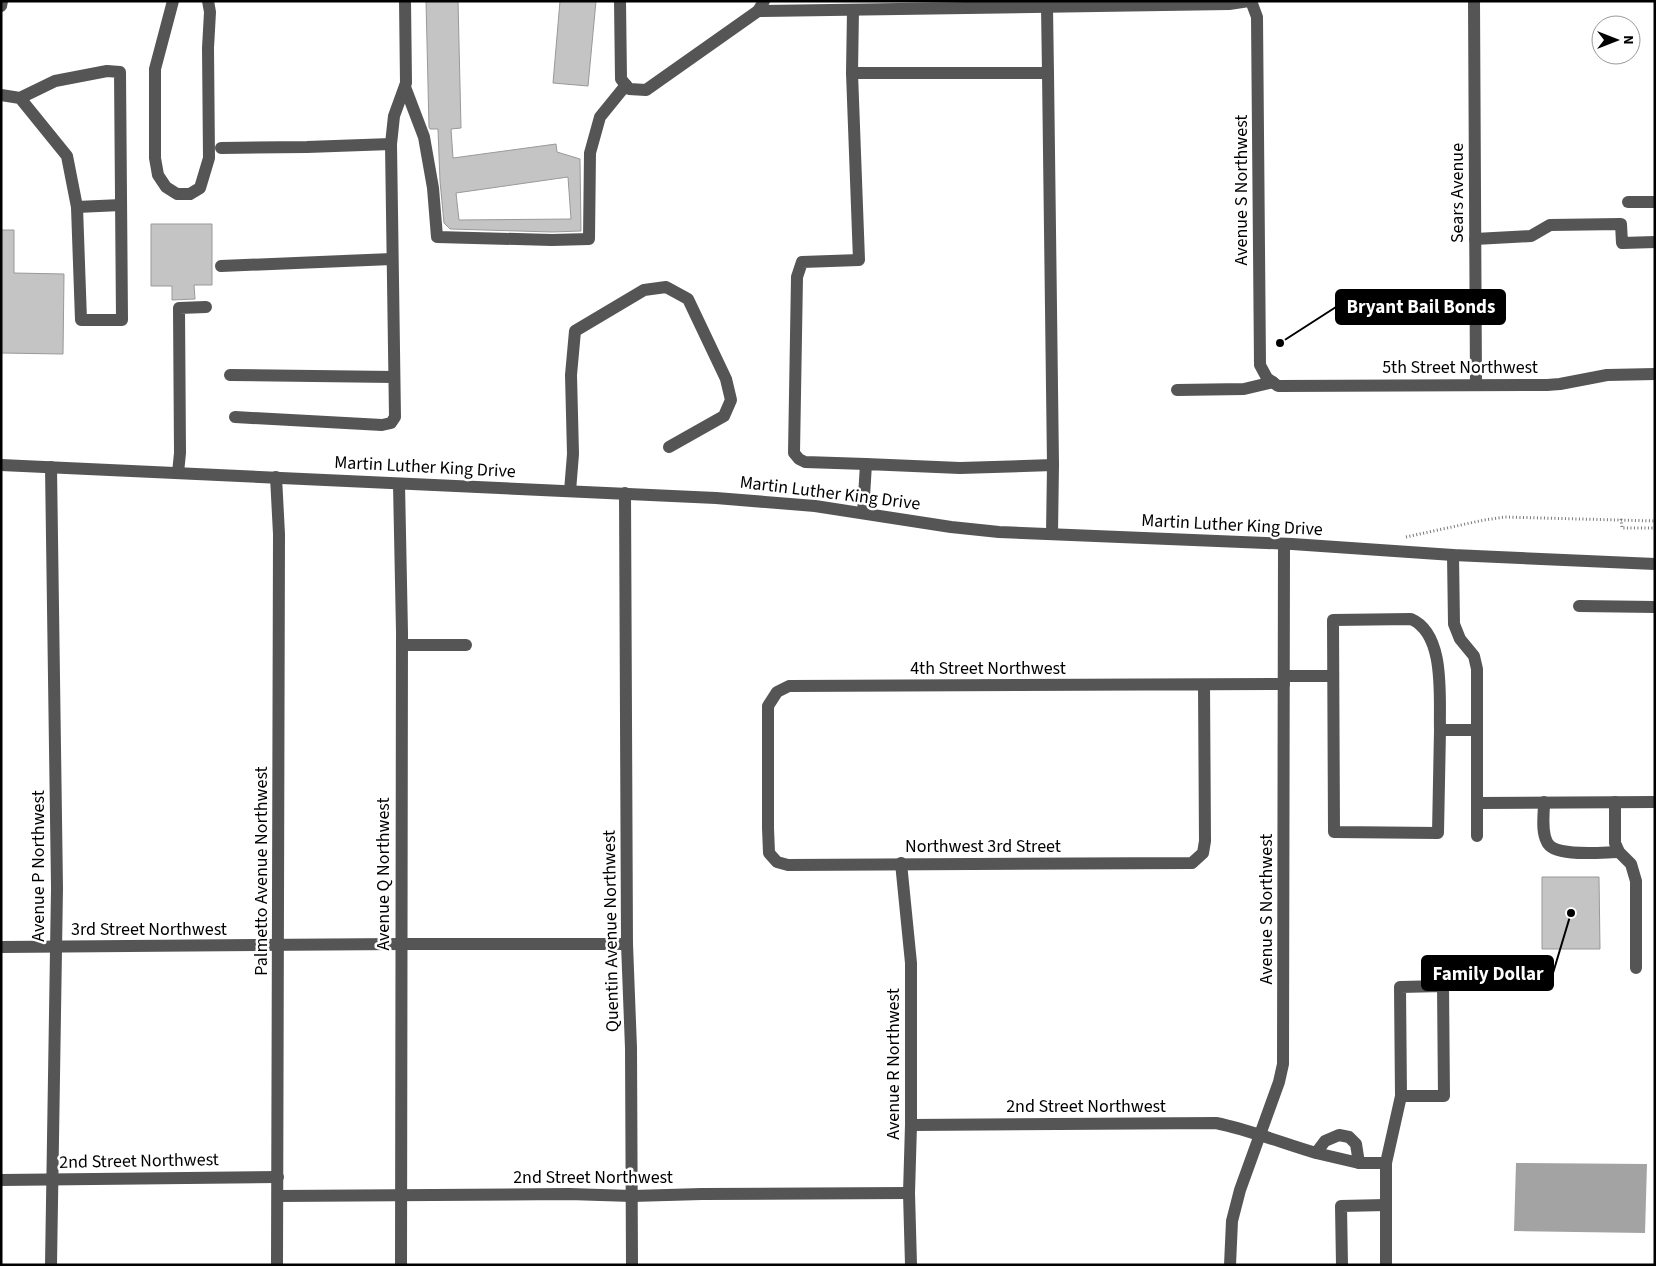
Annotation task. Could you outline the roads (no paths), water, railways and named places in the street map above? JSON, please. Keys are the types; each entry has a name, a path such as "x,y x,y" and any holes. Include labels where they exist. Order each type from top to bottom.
{"street":[{"path":"1,6 2,1"},
{"path":"173,1 155,69 155,158 158,175 166,187 177,194 190,194 200,188 210,158 208,48 210,12 208,1"},
{"path":"234,417 382,425 390,423 395,417 391,144 394,116 405,87 406,1"},
{"path":"620,1 621,80 629,88 646,90 761,6 850,7 979,4 1047,7 1229,4 1250,1"},
{"name":"Avenue S Northwest","path":"1250,1 1257,17 1260,365 1270,380"},
{"name":"Sears Avenue","path":"1474,1 1476,385"},
{"path":"850,7 859,260 802,262 797,276 794,453 799,459 806,462 960,468 1053,466"},
{"path":"1047,7 1053,466 1052,534"},
{"path":"1,95 20,98 55,81 107,71 120,72 122,320 81,320 77,207 67,156 20,98"},
{"path":"852,74 1048,74"},
{"path":"405,87 424,137 433,188 437,237 552,240 589,238 590,153 600,117 626,85"},
{"path":"222,148 391,144"},
{"path":"1628,202 1655,202"},
{"path":"77,207 121,205"},
{"path":"1475,238 1531,236 1550,225 1621,224 1622,243 1655,242"},
{"path":"221,266 392,259"},
{"path":"570,491 573,454 571,375 574,331 644,290 666,287 688,300 726,379 731,400 724,416 669,447"},
{"path":"178,473 180,453 179,308 206,307"},
{"name":"5th Street Northwest","path":"1270,380 1278,386 1560,384 1607,375 1655,374"},
{"path":"230,375 394,377"},
{"path":"1177,390 1244,389 1270,380"},
{"path":"863,513 866,464"},
{"name":"Martin Luther King Drive","path":"1,465 778,502 951,527 999,532 1284,544 1453,555 1655,564"},
{"name":"Avenue P Northwest","path":"51,467 57,878 52,1265"},
{"name":"Palmetto Avenue Northwest","path":"276,477 279,534 278,1265"},
{"name":"Avenue Q Northwest","path":"399,484 402,645 400,944 401,1265"},
{"name":"Quentin Avenue Northwest","path":"625,494 627,944 631,1048 632,1265"},
{"name":"Avenue S Northwest","path":"1230,1265 1232,1221 1240,1190 1279,1082 1283,1064 1284,544"},
{"path":"1453,555 1454,624 1460,639 1474,656 1477,669 1477,836"},
{"path":"1579,606 1655,608"},
{"path":"1411,619 1418,622 1427,633 1434,648 1439,667 1440,730 1438,833 1334,832 1333,620 1411,619"},
{"path":"402,645 466,645"},
{"name":"4th Street Northwest","path":"773,857 769,853 768,828 768,706 777,692 789,686 1204,685 1333,676"},
{"name":"Northwest 3rd Street","path":"773,857 777,862 788,865 1192,863 1203,854 1205,842 1204,685"},
{"path":"1440,730 1477,730"},
{"path":"1477,802 1655,802"},
{"path":"1544,802 1544,836 1548,845 1555,850 1574,853 1619,852"},
{"path":"1615,802 1616,843 1619,852 1631,864 1636,881 1636,968"},
{"name":"Avenue R Northwest","path":"902,864 911,963 909,1193 912,1265"},
{"name":"3rd Street Northwest","path":"1,947 627,944"},
{"path":"1386,1265 1386,1163 1401,1096 1400,987 1443,986 1444,1096 1401,1096"},
{"name":"2nd Street Northwest","path":"911,1125 1216,1123 1240,1128 1316,1153 1359,1163 1386,1163"},
{"path":"1316,1153 1325,1141 1339,1135 1349,1137 1356,1144 1359,1163"},
{"name":"2nd Street Northwest","path":"1,1180 278,1177"},
{"name":"2nd Street Northwest","path":"278,1196 568,1194 632,1196 909,1193"},
{"path":"1342,1265 1342,1206 1386,1205"}],"place":[{"name":"Bryant Bail Bonds","path":"1280,343"},
{"name":"Family Dollar","path":"1571,913"}]}
